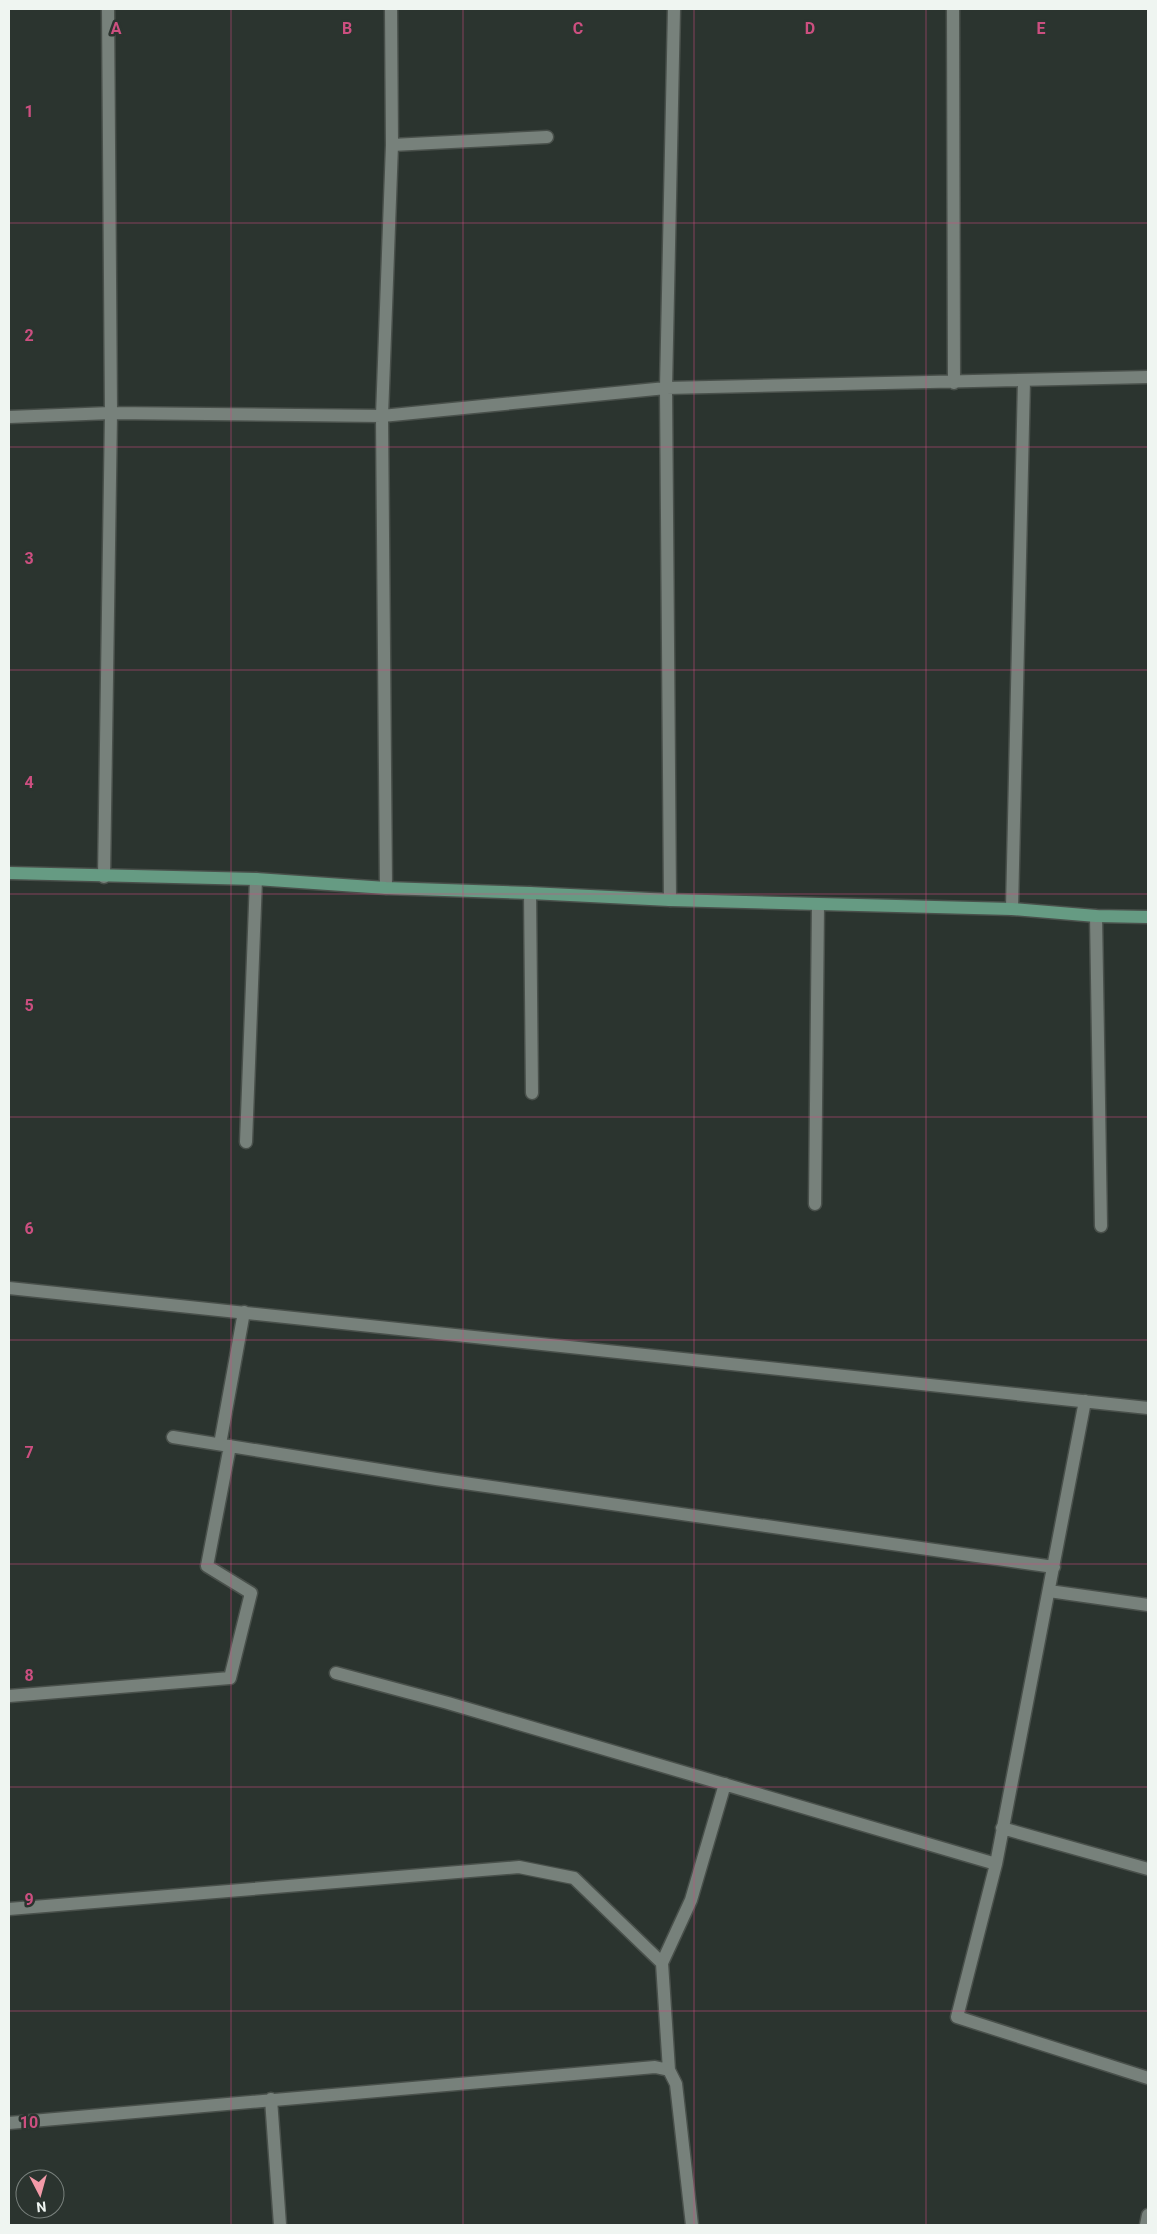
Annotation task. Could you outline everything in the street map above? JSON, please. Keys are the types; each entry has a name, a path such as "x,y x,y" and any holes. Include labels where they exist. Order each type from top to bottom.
{"street":[{"path":"104,877 111,413 108,9"},
{"path":"386,888 382,416 392,144 391,9"},
{"path":"670,900 666,388 674,9"},
{"path":"953,9 954,383"},
{"path":"392,144 547,137"},
{"path":"9,417 111,413 382,416 666,388 954,383 1148,377"},
{"path":"1012,909 1024,380"},
{"path":"9,873 104,877 256,879 386,888 530,892 670,900 1012,909 1096,916 1148,916"},
{"path":"246,1142 256,879"},
{"path":"530,892 532,1093"},
{"path":"815,1204 818,905"},
{"path":"1096,916 1101,1226"},
{"path":"9,1288 1148,1408"},
{"path":"9,1696 230,1678 251,1593 207,1566 244,1312"},
{"path":"1085,1401 996,1864 957,2017 1148,2078"},
{"path":"173,1437 436,1480 1054,1567"},
{"path":"1049,1591 1148,1604"},
{"path":"336,1673 448,1702 996,1864"},
{"path":"692,2225 676,2084 669,2070 662,1964 691,1900 724,1784"},
{"path":"1002,1828 1148,1869"},
{"path":"9,1909 519,1867 574,1878 662,1964"},
{"path":"9,2123 654,2067 669,2070"},
{"path":"271,2099 280,2225"},
{"path":"1146,2225 1148,2215"}]}
